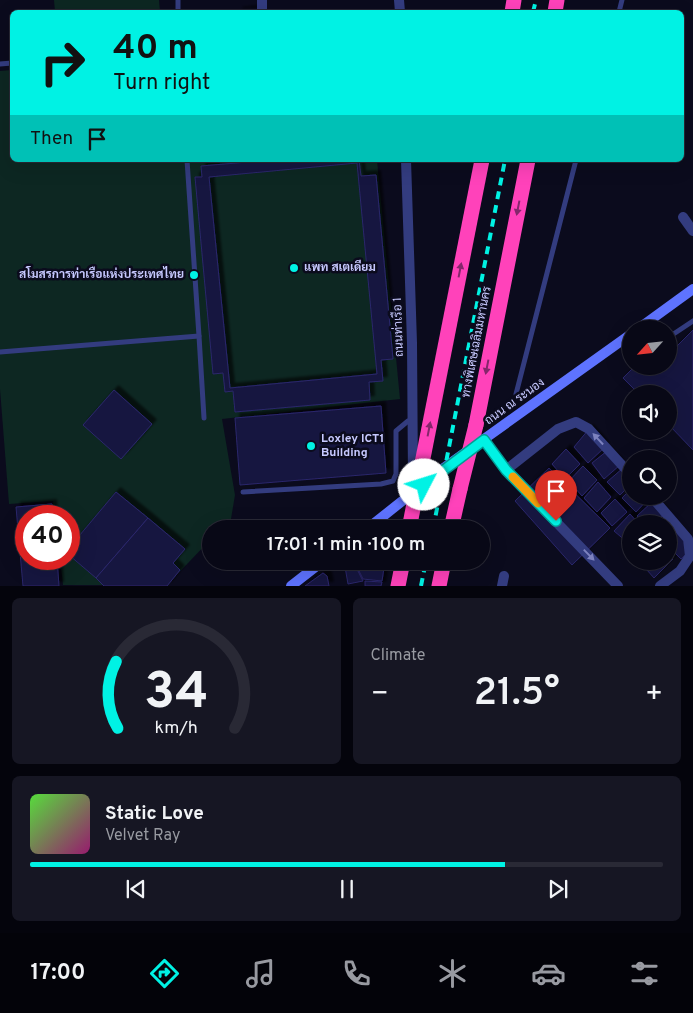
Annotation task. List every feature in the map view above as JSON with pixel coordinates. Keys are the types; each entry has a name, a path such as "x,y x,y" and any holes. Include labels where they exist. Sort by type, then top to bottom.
{"highway":[{"path":"411,520 482,162"},
{"name":"ทางพิเศษเฉลิมมหานคร","path":"455,520 460,488 476,425 528,162"},
{"path":"398,586 401,570"},
{"path":"439,586 442,570"},
{"path":"446,586 449,570"}],"street":[{"name":"ถนนท่าเรือ 1","path":"406,162 414,420 413,494"},
{"path":"683,217 693,231"},
{"path":"650,320 693,289"},
{"name":"ถนน ณ ระนอง","path":"379,520 445,467 622,340"},
{"path":"506,470 558,429 576,422 589,429 622,465"},
{"path":"484,440 506,470 618,586"},
{"path":"659,505 688,539 690,556 680,571 660,586"},
{"path":"291,586 311,570"}],"lane":[{"path":"187,162 204,418"},
{"path":"516,394 575,162"},
{"path":"678,330 693,321"},
{"path":"0,352 199,336"},
{"path":"243,492 381,484 392,481 396,474 394,443 396,431 408,420 414,420"}],"green space":[{"path":"54,0 159,0 160,10 55,10"},
{"name":"สโมสรการท่าเรือแห่งประเทศไทย","path":"10,70 10,162 377,162 400,399 222,419 235,495 231,519 202,520 202,548 167,585 63,585 61,570 80,570 80,505 54,505 53,501 9,504 0,389 0,71"}],"building":[{"path":"248,162 359,162 361,176 376,175 393,359 381,360 383,381 369,382 370,400 235,412 233,391 225,392 223,373 213,374 195,177 202,177 201,166","holes":["357,163 377,374 230,388 209,177"]},
{"path":"693,330 693,450 677,433 677,385 630,385 623,378 626,375 678,375 678,345"},
{"path":"114,390 152,424 121,459 83,425"},
{"name":"Loxley ICT1 Building","path":"381,406 386,473 240,485 235,418"},
{"path":"589,429 605,447 588,463 574,447"},
{"path":"566,449 580,464 565,479 552,464"},
{"path":"607,451 620,465 604,479 592,463"},
{"path":"583,466 597,480 582,496 569,481"},
{"path":"549,468 610,528 572,565 515,501"},
{"path":"622,469 622,493 620,495 607,482"},
{"path":"598,482 611,497 597,512 584,498"},
{"path":"116,492 148,518 96,578 80,564 80,535"},
{"path":"615,499 627,512 612,526 601,513"},
{"path":"629,505 643,505 636,512"},
{"path":"649,505 656,505 664,514 663,515 638,515"},
{"path":"148,518 185,549 173,563 180,570 167,586 104,586 96,578"},
{"path":"622,522 622,538 614,531"},
{"path":"677,531 693,548 681,559 677,555"},
{"path":"22,570 58,570 59,586 23,586"},
{"path":"346,570 358,570 363,581 348,584"},
{"path":"358,570 384,570 382,581 363,579"},
{"path":"647,570 662,570 654,578"},
{"path":"323,573 327,576 329,586 305,586"},
{"path":"365,581 382,582 381,586 365,586"}],"railway":[{"path":"534,10 536,0"},
{"path":"435,520 505,162"},
{"path":"421,586 424,570"}],"slow traffic":[{"path":"513,477 538,503"}],"place":[{"name":"แพท สเตเดียม","path":"294,268"},
{"name":"สโมสรการท่าเรือแห่งประเทศไทย","path":"194,275"},
{"name":"Loxley ICT1 Building","path":"311,446"}],"route":[{"path":"424,485 445,467 484,440 506,470 556,521"}]}
